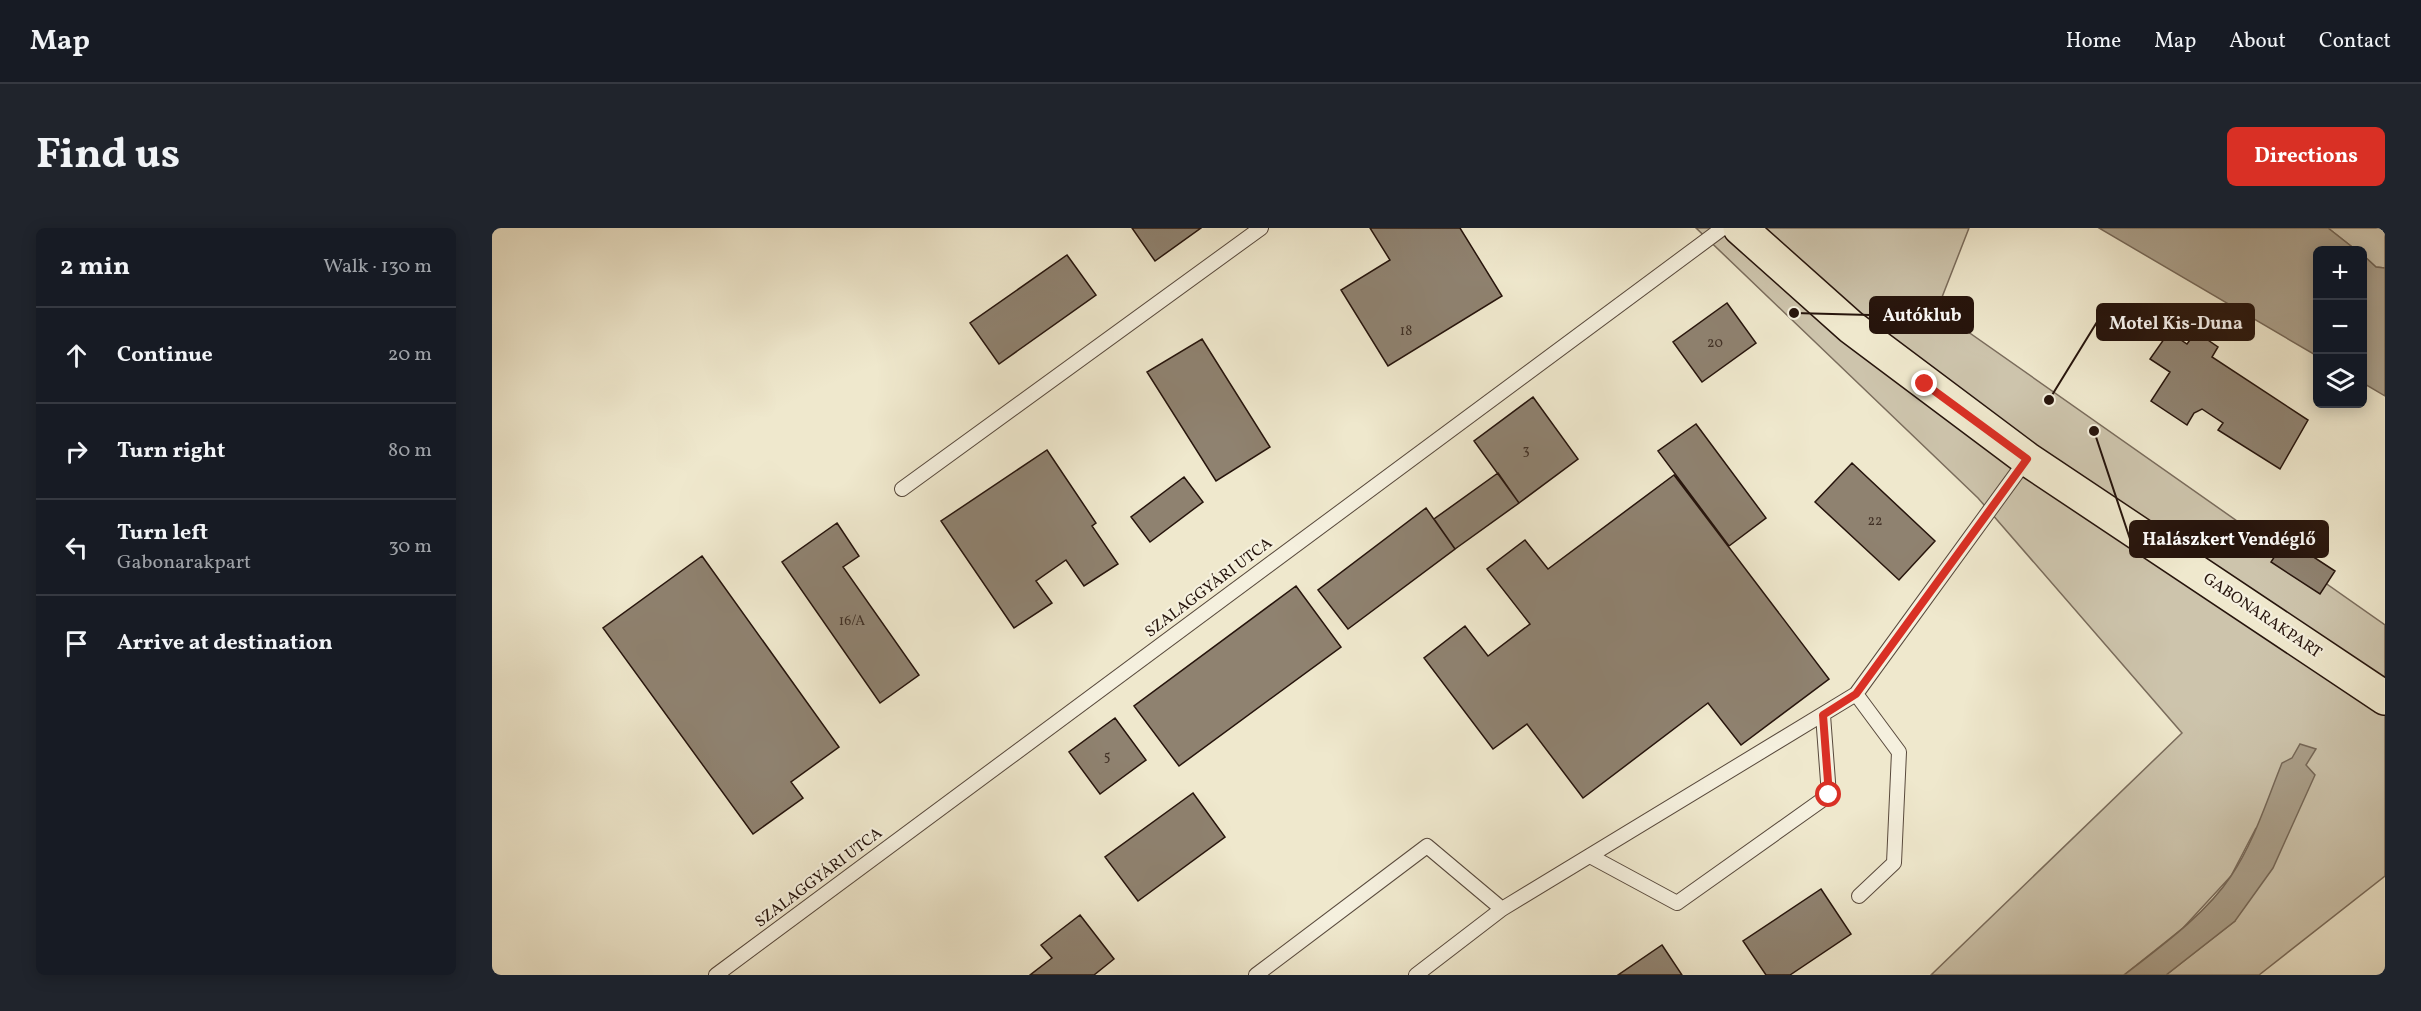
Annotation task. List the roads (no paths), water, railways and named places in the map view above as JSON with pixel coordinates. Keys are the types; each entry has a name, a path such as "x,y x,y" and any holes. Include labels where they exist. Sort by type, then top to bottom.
{"main road":[{"name":"GABONARAKPART","path":"1740,228 1851,327 2027,459 2385,698"}],"lane":[{"path":"902,489 1261,228"},
{"name":"SZALAGGYÁRI UTCA","path":"716,975 1723,228"},
{"path":"1416,975 1502,909 1856,694 2027,459"},
{"path":"1856,694 1899,752 1894,863 1859,896"},
{"path":"1590,856 1677,903 1829,795 1823,715"},
{"path":"1256,975 1427,846 1502,909"}],"place":[{"name":"Autóklub","path":"1794,313"},
{"name":"Motel Kis-Duna","path":"2049,400"},
{"name":"Halászkert Vendéglő","path":"2094,431"}]}
